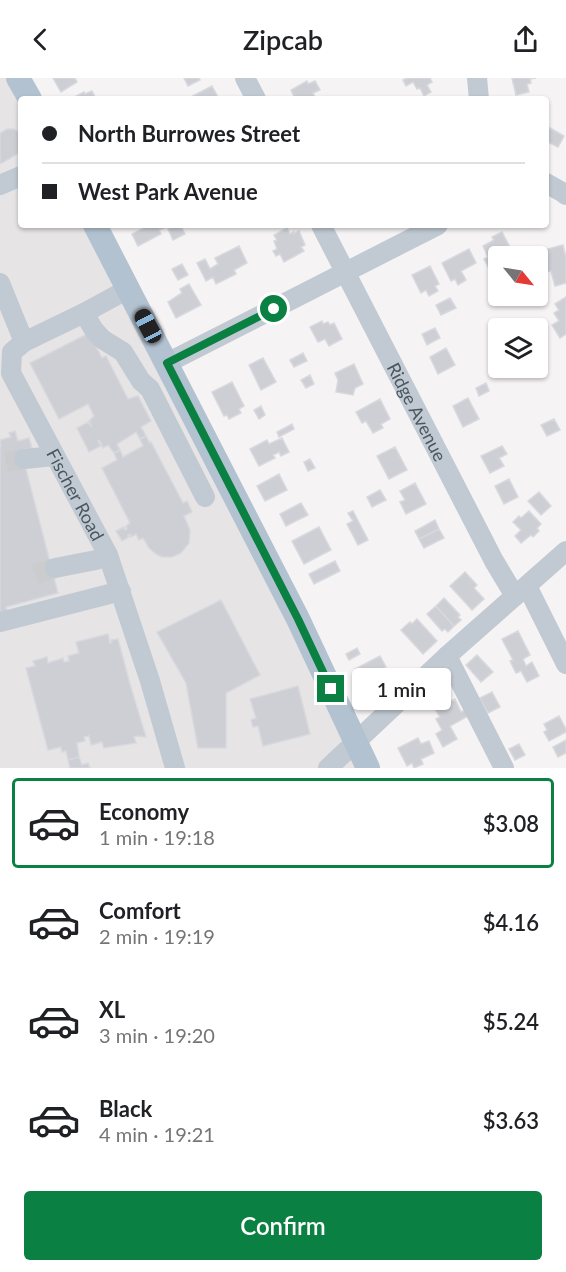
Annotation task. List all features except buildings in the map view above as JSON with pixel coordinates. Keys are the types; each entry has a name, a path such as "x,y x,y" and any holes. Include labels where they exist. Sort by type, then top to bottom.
{"main road":[{"path":"18,78 28,96"},
{"path":"97,228 298,619 368,768"}],"street":[{"path":"245,78 254,96"},
{"path":"477,78 479,96"},
{"path":"0,185 18,177"},
{"path":"549,185 566,195"},
{"name":"Ridge Avenue","path":"323,228 494,561 521,591 566,664"},
{"path":"167,363 432,228"},
{"path":"0,284 24,342 128,289"},
{"path":"84,313 102,339 123,352 141,381 150,389 205,497"},
{"name":"Fischer Road","path":"24,342 12,352 11,373 108,555 150,681 175,768"},
{"path":"24,459 54,456"},
{"path":"328,768 447,656 566,551"},
{"path":"55,568 96,560 108,555"},
{"path":"0,622 121,591"},
{"path":"447,656 504,768"}],"shaded area":[{"path":"0,78 10,78 19,96 18,228 89,228 236,514 359,768 0,768"}],"tunnel":[{"path":"6,462 24,459"},
{"path":"35,574 55,568"}],"route":[{"path":"274,309 167,363 298,619 331,689"}]}
